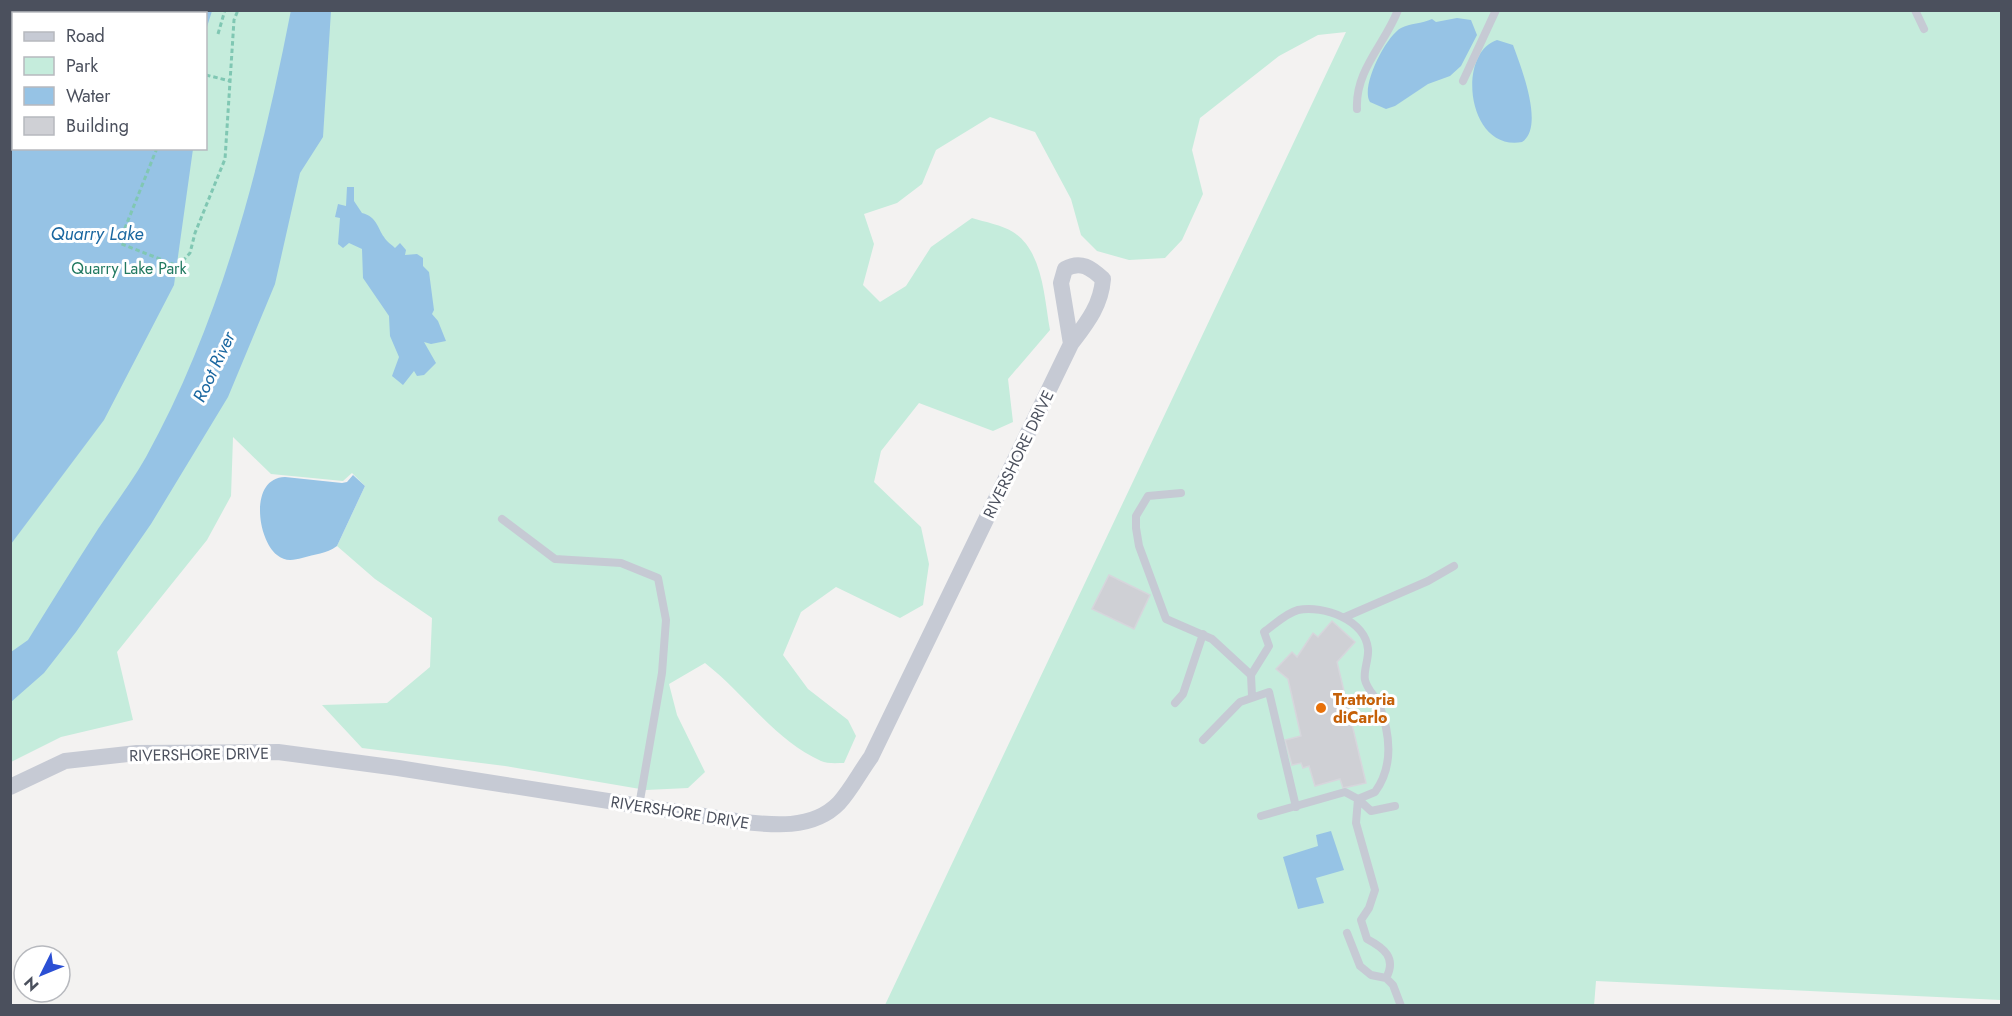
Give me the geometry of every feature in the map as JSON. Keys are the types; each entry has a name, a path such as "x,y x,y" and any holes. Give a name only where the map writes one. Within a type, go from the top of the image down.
{"street":[{"name":"RIVERSHORE DRIVE","path":"10,787 65,761 136,753 278,752 776,826 813,820 838,804 871,757 1071,344"}],"lane":[{"path":"1357,108 1356,94 1360,81 1398,10"},
{"path":"1463,81 1496,10"},
{"path":"1915,10 1924,29"},
{"path":"1181,493 1148,496 1136,516 1139,546 1166,619 1203,634 1222,646 1251,675"},
{"path":"502,519 555,559 621,562 658,578 666,620 664,652 639,806"},
{"path":"1345,617 1428,581 1454,566"},
{"path":"1252,696 1251,675 1269,646 1264,633 1288,615 1299,610 1322,611 1345,617 1361,632 1368,647 1364,679 1378,702 1388,738 1389,756 1382,782 1375,792 1358,799"},
{"path":"1175,703 1183,694 1203,634"},
{"path":"1203,740 1240,702 1269,692 1296,807"},
{"path":"1261,816 1345,792 1358,799 1371,811 1395,806"},
{"path":"1358,799 1356,823 1375,890 1369,908 1361,920 1367,939 1380,945 1390,958 1392,965 1386,978"},
{"path":"1347,933 1360,966 1371,975 1386,978 1393,985 1401,1005"}],"path":[{"path":"218,34 225,10"},
{"path":"156,150 119,243 178,266 190,254 195,233 225,159 234,20 238,10"},
{"path":"207,75 230,81"}],"green space":[{"name":"Quarry Lake Park","path":"11,11 2001,11 2001,1000 1596,981 1594,1006 885,1005 1346,32 1318,35 1279,56 1200,118 1192,150 1203,194 1182,240 1165,258 1129,260 1097,251 1081,235 1071,199 1035,132 990,117 936,150 922,184 897,203 864,214 874,244 863,285 880,302 906,286 931,247 972,218 1013,232 1031,251 1044,290 1050,330 1008,379 1013,422 993,431 919,403 881,451 874,482 921,527 929,564 923,605 900,618 836,587 801,612 783,655 808,689 848,720 856,736 844,763 821,761 804,752 774,729 705,663 669,684 677,715 705,772 688,788 646,790 505,766 362,748 322,705 387,703 430,667 432,618 375,579 337,546 365,486 352,473 343,481 271,474 233,437 231,496 207,540 117,652 133,720 61,737 11,762"}],"water":[{"name":"Quarry Lake","path":"11,10 212,11 207,27 207,12 12,12 12,150 193,150 174,285 104,420 11,544"},
{"name":"Root River","path":"291,10 331,11 323,137 300,173 275,284 228,397 151,524 76,632 44,673 11,702 11,652 28,640 141,466 173,404 196,351 236,240 252,183"},
{"path":"1457,18 1471,20 1477,35 1461,66 1450,76 1428,84 1395,106 1386,109 1370,102 1368,95 1371,74 1382,51 1395,33 1405,26 1432,19 1436,22"},
{"path":"1497,40 1513,45 1529,96 1531,124 1529,134 1522,142 1503,141 1489,132 1479,118 1474,100 1472,81 1476,63 1484,49"},
{"path":"347,187 354,187 354,201 362,213 374,220 386,240 395,248 400,243 406,250 405,255 417,254 423,258 423,266 429,272 434,310 432,314 438,321 446,341 431,344 424,342 436,363 424,375 417,376 414,371 403,385 392,376 399,357 390,336 389,316 363,278 362,249 349,243 343,248 338,244 340,218 335,217 338,204 346,206"},
{"path":"353,475 365,486 337,546 325,552 296,559 286,560 277,555 270,547 261,524 261,498 266,487 274,480 285,477 342,483 347,482"},
{"path":"1331,831 1344,870 1316,878 1324,903 1298,909 1283,857 1318,846 1316,835"}],"building":[{"path":"1109,575 1150,595 1134,629 1092,609"},
{"name":"Trattoria diCarlo","path":"1332,621 1355,642 1337,662 1366,783 1343,788 1340,779 1315,786 1309,766 1303,768 1301,763 1292,765 1285,740 1301,736 1288,679 1276,669 1292,652 1297,657 1313,633 1318,637"}],"place":[{"name":"Trattoria diCarlo","path":"1321,708"}]}
